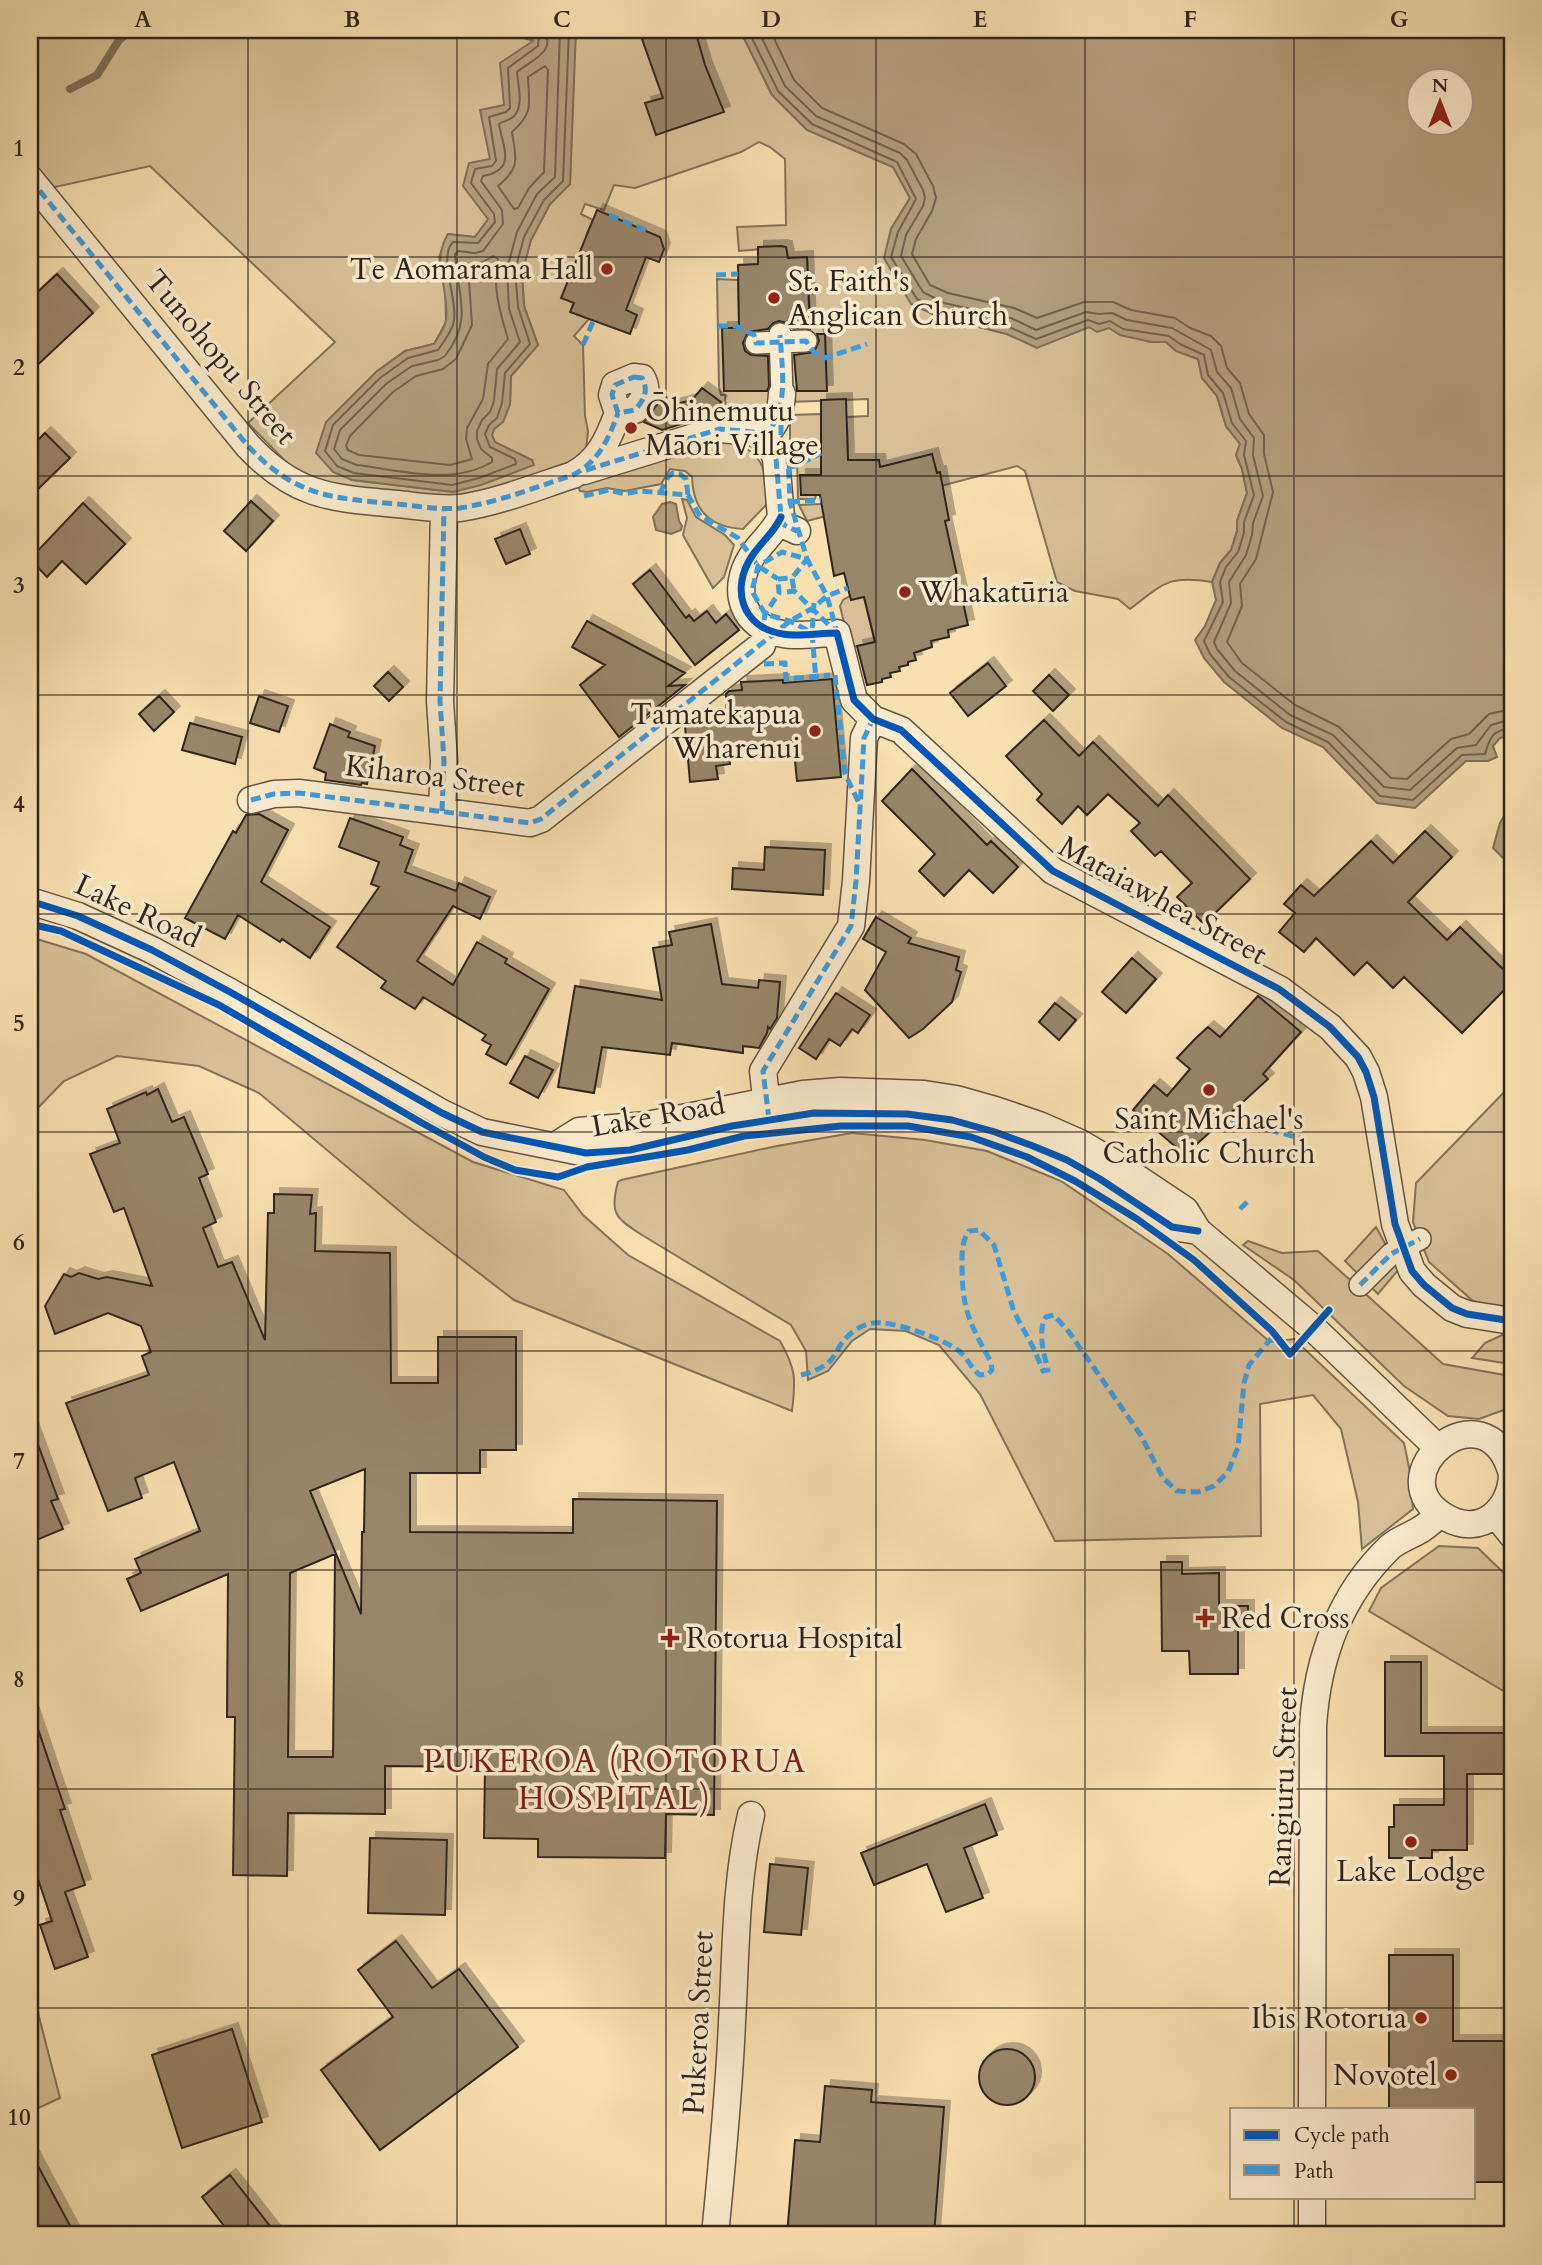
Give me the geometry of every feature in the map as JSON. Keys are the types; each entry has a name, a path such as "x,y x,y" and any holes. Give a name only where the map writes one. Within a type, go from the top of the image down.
{"street":[{"name":"Tunohopu Street","path":"30,178 265,464 299,487 318,494 357,500 444,509 487,502 573,475 584,469 600,454 618,413"},
{"path":"573,475 720,429 753,432 763,438 776,422 781,410 780,338"},
{"path":"756,343 780,338 806,341"},
{"name":"Mataiawhea Street","path":"763,438 776,459 784,525 797,531 782,534 759,548 744,573 742,601 755,623 782,634 837,633 854,701 873,719 901,730 1053,871 1243,969 1299,1003 1330,1027 1358,1057 1366,1072 1374,1097 1395,1224 1411,1243 1412,1271 1452,1308 1467,1314 1512,1321"},
{"path":"442,811 444,761 440,701 444,509"},
{"name":"Kiharoa Street","path":"251,800 274,794 299,793 530,823 541,819 762,645"},
{"path":"767,1110 763,1071 851,926 864,738 873,719"},
{"name":"Lake Road","path":"30,901 78,916 152,950 452,1118 482,1132 527,1142 555,1146 579,1131 767,1110 840,1091 898,1092 954,1110 1028,1121 1080,1143 1185,1210 1198,1231 1313,1328 1437,1447"},
{"path":"1360,1285 1391,1254 1411,1243"},
{"path":"1461,1436 1506,1442 1512,1489 1504,1525 1453,1522 1440,1514 1425,1494 1423,1482 1424,1469 1437,1447 1448,1439 1461,1436"},
{"name":"Rangiuru Street","path":"1312,2108 1313,1727 1314,1701 1321,1663 1340,1614 1357,1588 1392,1546 1424,1528 1440,1514"},
{"name":"Pukeroa Street","path":"715,2235 727,2119 736,1911 745,1839 751,1815"},
{"path":"1311,2235 1312,2198"}],"shaded area":[{"path":"30,30 493,30 534,41 504,105 490,159 489,219 475,237 448,234 439,257 445,286 446,322 434,344 405,351 376,372 352,480 453,492 504,475 532,460 494,442 492,435 494,429 503,422 510,404 511,376 538,345 524,306 522,273 531,240 550,204 570,184 575,30 740,30 772,95 807,130 893,167 910,198 891,229 939,317 1007,334 1037,347 1089,327 1109,328 1151,342 1166,342 1176,351 1198,359 1202,378 1217,396 1226,426 1240,444 1236,455 1247,493 1231,550 1220,563 1212,582 1185,580 1167,583 1130,609 1118,599 1075,591 1057,582 1025,471 1017,466 807,521 799,505 822,504 835,494 816,495 815,499 798,499 797,459 790,458 790,415 821,414 822,418 868,416 868,399 789,402 772,404 749,415 726,414 725,395 721,395 719,387 717,279 738,280 739,317 758,328 759,334 794,333 794,326 810,316 807,258 788,258 786,247 739,251 737,227 786,225 785,159 759,142 741,152 635,188 614,185 604,210 585,204 581,214 593,220 587,233 571,312 589,319 574,336 583,345 585,416 588,431 586,450 570,466 457,500 327,488 287,463 248,423 335,342 150,166 51,188 30,159","holes":["847,425 848,460 879,460 880,487 821,448"]},
{"path":"714,441 740,446 750,451 762,467 767,490 766,505 743,529 721,525 705,515 696,499 692,477 685,471 670,469 661,484 625,491 607,488 587,492 580,491 578,486"},
{"path":"682,499 687,500 696,517 725,535 734,545 724,577 713,588 683,535 687,518"},
{"path":"850,596 864,597 875,642 853,647 851,651 840,606 843,600"},
{"path":"30,937 86,954 473,1162 564,1190 583,1215 628,1255 780,1341 793,1374 792,1411 514,1300 414,1223 259,1093 199,1066 117,1056 64,1081 30,1116"},
{"path":"1512,1084 1512,1310 1473,1301 1429,1262 1413,1222 1416,1183"},
{"path":"852,1133 925,1140 987,1151 1061,1181 1168,1254 1270,1342 1294,1339 1404,1443 1411,1477 1413,1509 1362,1549 1358,1502 1341,1429 1313,1395 1260,1404 1261,1536 1055,1541 980,1394 939,1345 906,1331 870,1329 852,1341 828,1371 808,1380 806,1351 791,1325 633,1229 621,1219 615,1208 615,1193 621,1180 777,1146"},
{"path":"1376,1227 1399,1269 1378,1294 1345,1261"},
{"path":"1248,1241 1282,1253 1318,1251 1443,1364 1510,1376 1512,1407 1479,1419 1448,1416 1404,1386 1294,1280 1243,1245"},
{"path":"1502,1335 1512,1335 1511,1364 1472,1358 1485,1343"},
{"path":"1439,1546 1478,1548 1512,1581 1512,1696 1369,1611 1381,1588"},
{"path":"30,1982 60,2098 30,2112"}],"water":[{"path":"521,30 576,30 570,184 550,204 531,240 522,273 524,306 538,345 511,376 510,404 503,422 494,429 492,435 495,442 532,460 534,465 481,485 453,492 352,480 333,472 316,453 326,422 376,372 405,351 434,344 443,329 446,308 441,266 443,245 448,234 475,237 488,219 463,186 469,163 490,159 480,110 504,105 500,63 533,41"},
{"path":"740,30 1512,30 1512,734 1500,738 1493,746 1497,757 1488,761 1466,761 1415,808 1377,803 1323,747 1282,728 1224,682 1204,658 1195,640 1205,626 1216,600 1212,582 1220,563 1231,550 1247,493 1236,455 1240,444 1226,426 1217,396 1202,378 1198,359 1176,351 1166,342 1151,342 1120,335 1109,328 1097,332 1089,327 1037,348 1007,334 939,317 911,304 884,258 891,229 910,198 893,167 807,130 772,95"},
{"path":"662,504 676,504 682,526 681,530 671,534 656,530 653,517"},
{"path":"1512,802 1512,867 1493,848 1500,823"}],"building":[{"path":"668,30 695,30 705,65 724,112 656,135 645,103 663,98 642,39"},
{"name":"Te Aomarama Hall","path":"597,210 660,237 664,249 659,262 646,257 626,310 637,315 630,334 570,312 574,303 561,298"},
{"name":"St. Faith's Anglican Church","path":"758,247 786,247 788,258 807,257 810,329 792,328 779,321 768,329 748,332 743,343 745,351 751,355 768,356 767,391 724,391 722,328 739,328 738,265 758,264"},
{"path":"57,274 93,313 30,372 30,299"},
{"path":"817,334 825,334 827,391 797,391 794,355 814,352 819,341"},
{"path":"702,388 721,402 711,415 662,430 644,422 659,402 668,406 692,400"},
{"name":"Whakatūria","path":"846,399 848,460 879,460 880,467 932,454 937,473 940,472 949,520 945,521 968,625 948,630 949,637 931,641 932,647 914,653 916,660 899,667 900,671 890,673 891,677 882,679 882,682 867,685 857,646 875,642 864,597 851,600 844,573 834,576 820,495 801,495 800,475 821,475 821,400"},
{"path":"45,433 70,458 30,497 30,448"},
{"path":"251,501 273,521 246,551 224,531"},
{"path":"83,503 125,544 86,584 62,561 47,577 30,559"},
{"path":"520,529 530,554 506,564 495,539"},
{"path":"650,570 686,618 689,615 694,621 707,611 716,623 726,614 739,630 695,665 633,584"},
{"path":"587,621 685,673 668,686 685,685 619,737 580,685 605,665 572,647"},
{"path":"988,663 1006,686 968,716 950,693"},
{"path":"388,672 403,687 389,701 374,686"},
{"path":"1049,675 1069,695 1053,711 1033,691"},
{"path":"832,679 841,777 797,781 793,741 728,746 730,764 716,766 718,779 690,782 685,726 727,722 726,694 729,691 742,690 741,682 783,680 783,683"},
{"path":"159,696 174,712 154,731 139,714"},
{"path":"259,696 288,706 279,732 250,723"},
{"path":"1044,720 1079,756 1093,742 1158,806 1168,795 1250,879 1204,924 1177,897 1192,883 1161,851 1155,856 1131,831 1140,823 1108,794 1087,815 1078,806 1062,824 1037,800 1042,794 1006,756"},
{"path":"190,723 242,737 235,764 182,750"},
{"path":"330,724 350,732 348,737 375,746 367,784 325,780 326,773 314,768"},
{"path":"912,769 987,845 991,841 1018,867 993,893 969,870 944,896 919,871 935,854 882,801"},
{"path":"259,814 288,830 261,882 330,927 310,958 238,915 225,939 185,918 233,831 236,833 246,815"},
{"path":"350,818 403,837 400,845 413,850 405,872 456,891 459,883 490,897 480,919 453,906 417,961 453,985 477,942 507,959 505,963 549,989 506,1065 486,1054 491,1045 482,1040 486,1035 423,997 415,1009 381,988 386,981 337,947 379,887 371,884 379,862 339,847"},
{"path":"1425,831 1452,857 1408,902 1447,940 1460,927 1512,978 1512,982 1462,1033 1404,977 1393,988 1367,962 1354,975 1316,938 1304,952 1279,932 1295,913 1284,904 1301,885 1314,896 1371,841 1393,863"},
{"path":"765,847 825,850 823,895 732,889 733,868 764,870"},
{"path":"876,917 911,938 908,943 959,957 956,970 961,972 952,1002 909,1038 865,990 886,952 863,939"},
{"path":"711,924 722,984 758,988 759,980 780,982 777,1018 770,1029 768,1027 759,1048 743,1046 743,1053 672,1043 670,1055 602,1047 594,1093 558,1087 575,986 662,1000 653,948 672,945 669,932"},
{"path":"1132,958 1156,979 1126,1013 1102,992"},
{"path":"836,993 870,1015 858,1033 852,1029 840,1046 829,1039 816,1059 799,1048"},
{"path":"1258,996 1301,1032 1263,1074 1268,1079 1185,1155 1133,1110 1154,1085 1167,1096 1190,1069 1177,1058 1208,1027 1220,1037"},
{"path":"1055,1003 1076,1020 1059,1040 1039,1022"},
{"path":"525,1056 553,1070 538,1098 510,1083"},
{"path":"158,1089 172,1122 184,1117 208,1174 199,1178 216,1222 203,1228 218,1267 232,1262 265,1340 268,1213 274,1213 274,1194 312,1195 310,1214 316,1213 315,1251 390,1253 391,1383 438,1383 438,1337 516,1337 516,1450 480,1450 480,1473 410,1473 410,1532 573,1533 573,1499 717,1501 714,1815 666,1814 665,1858 538,1857 538,1839 484,1838 485,1767 385,1766 385,1814 288,1813 287,1876 233,1875 235,1717 227,1717 228,1574 141,1611 127,1579 141,1573 135,1559 200,1531 174,1462 135,1478 142,1498 108,1511 66,1403 149,1375 142,1356 151,1352 141,1326 108,1313 55,1334 45,1306 64,1274 71,1277 79,1273 98,1279 107,1277 152,1286 124,1208 114,1212 90,1154 120,1143 107,1109 146,1092 147,1095","holes":["365,1469 362,1532 361,1614 310,1491","335,1554 333,1757 288,1757 290,1573"]},
{"path":"32,1428 58,1499 51,1501 63,1529 34,1541 30,1530"},
{"name":"Red Cross","path":"1161,1562 1182,1562 1182,1574 1219,1573 1219,1606 1248,1606 1248,1629 1238,1629 1238,1674 1190,1674 1189,1651 1162,1651"},
{"path":"1385,1662 1421,1662 1421,1733 1512,1733 1512,1774 1467,1774 1467,1850 1432,1850 1432,1858 1389,1858 1389,1827 1394,1827 1394,1805 1444,1805 1444,1756 1385,1756"},
{"path":"33,1714 65,1809 60,1810 85,1885 65,1892 88,1957 55,1969 40,1925 52,1921 30,1855 30,1715"},
{"path":"985,1804 997,1835 964,1848 983,1898 946,1912 927,1864 874,1885 861,1853"},
{"path":"370,1838 447,1840 445,1915 368,1913"},
{"path":"770,1864 808,1868 801,1935 764,1932"},
{"path":"396,1941 432,1988 459,1969 518,2047 380,2150 321,2070 393,2017 358,1970"},
{"name":"Novotel","path":"1389,1955 1453,1955 1453,2041 1512,2041 1512,2182 1476,2182 1476,2108 1389,2108"},
{"path":"232,2029 262,2122 182,2148 152,2055"},
{"path":"1007,2049 1022,2054 1030,2062 1035,2077 1030,2092 1022,2100 1007,2105 992,2100 984,2092 979,2077 984,2062 992,2054"},
{"path":"825,2086 872,2090 871,2102 944,2107 934,2235 787,2235 795,2140 820,2142"},
{"path":"30,2151 75,2235 30,2235"},
{"path":"230,2175 277,2235 231,2235 202,2197"}],"waterway":[{"path":"70,89 97,75 119,40 132,30"}],"marked path":[{"path":"30,179 248,446 282,476 316,492 353,500 436,508 460,508 503,498 573,475 582,469 602,449 618,413"},
{"path":"609,215 650,232"},
{"path":"716,275 738,274"},
{"path":"583,345 594,319"},
{"path":"718,326 736,326 754,335 756,343 806,341 814,352 825,358 867,344"},
{"path":"763,438 772,427 781,403 783,376 780,335"},
{"path":"634,377 642,378 645,391 643,399 635,410 618,413 612,395 615,385 634,377"},
{"path":"781,410 781,442 788,458 790,502 807,559 792,578"},
{"path":"586,470 720,429 753,432 772,448 776,459 781,517 784,525 797,531"},
{"path":"787,467 797,466 821,453"},
{"path":"660,493 673,473 686,479 688,495"},
{"path":"584,496 609,490 624,494 639,491 688,495 700,516 738,538 758,566 778,579"},
{"path":"790,502 821,500"},
{"path":"442,811 444,761 440,701 444,509"},
{"path":"251,800 274,794 299,793 530,823 541,819 790,621 813,608 827,596 807,559 782,552 758,566 752,591 765,614 790,621 811,632"},
{"path":"764,620 779,593 778,579 792,578 794,591"},
{"path":"838,636 827,596 848,588"},
{"path":"787,592 794,591 834,630"},
{"path":"814,603 812,633 816,680"},
{"path":"764,664 785,663 786,679 830,675"},
{"path":"835,675 845,774 859,803"},
{"path":"769,1119 763,1071 851,926 864,738 873,719"},
{"path":"1227,1116 1232,1120 1303,1139"},
{"path":"1240,1209 1249,1200"},
{"path":"801,1375 827,1364 843,1341 854,1331 862,1326 882,1323 905,1327 942,1341 959,1351 980,1375 988,1374 992,1370 991,1362 968,1315 962,1279 962,1250 965,1239 969,1231 979,1230 994,1245 1014,1312 1043,1371 1048,1370 1042,1343 1043,1322 1046,1317 1054,1315 1069,1332 1140,1434 1163,1478 1177,1491 1198,1492 1214,1486 1228,1472 1238,1447 1244,1383 1249,1365 1274,1335"},
{"path":"1360,1285 1391,1254 1420,1239"}],"cycle path":[{"path":"781,517 745,569 741,594 749,615 758,624 783,634 837,633 854,700 873,719 901,730 1053,871 1279,989 1330,1027 1358,1057 1366,1072 1374,1097 1395,1224 1412,1271 1424,1285 1452,1308 1467,1314 1512,1321"},
{"path":"30,901 78,916 152,950 442,1113 482,1132 586,1153 630,1150 732,1126 814,1113 907,1114 952,1120 995,1132 1067,1160 1172,1227 1198,1231"},
{"path":"30,924 61,931 219,1005 422,1123 484,1157 515,1170 558,1177 587,1167 688,1150 744,1136 841,1126 908,1126 971,1137 1027,1157 1075,1181 1137,1219 1194,1260 1272,1331 1290,1354 1329,1310"}],"place":[{"name":"Te Aomarama Hall","path":"607,269"},
{"name":"St. Faith's Anglican Church","path":"774,298"},
{"name":"Ōhinemutu Māori Village","path":"631,428"},
{"name":"Whakatūria","path":"905,592"},
{"name":"Tamatekapua Wharenui","path":"815,731"},
{"name":"Saint Michael's Catholic Church","path":"1209,1090"},
{"name":"Red Cross","path":"1205,1618"},
{"name":"Rotorua Hospital","path":"670,1638"},
{"name":"Lake Lodge","path":"1411,1842"},
{"name":"Ibis Rotorua","path":"1421,2018"},
{"name":"Novotel","path":"1451,2075"}],"district":[{"name":"PUKEROA (ROTORUA HOSPITAL)","path":"615,1780"}]}
